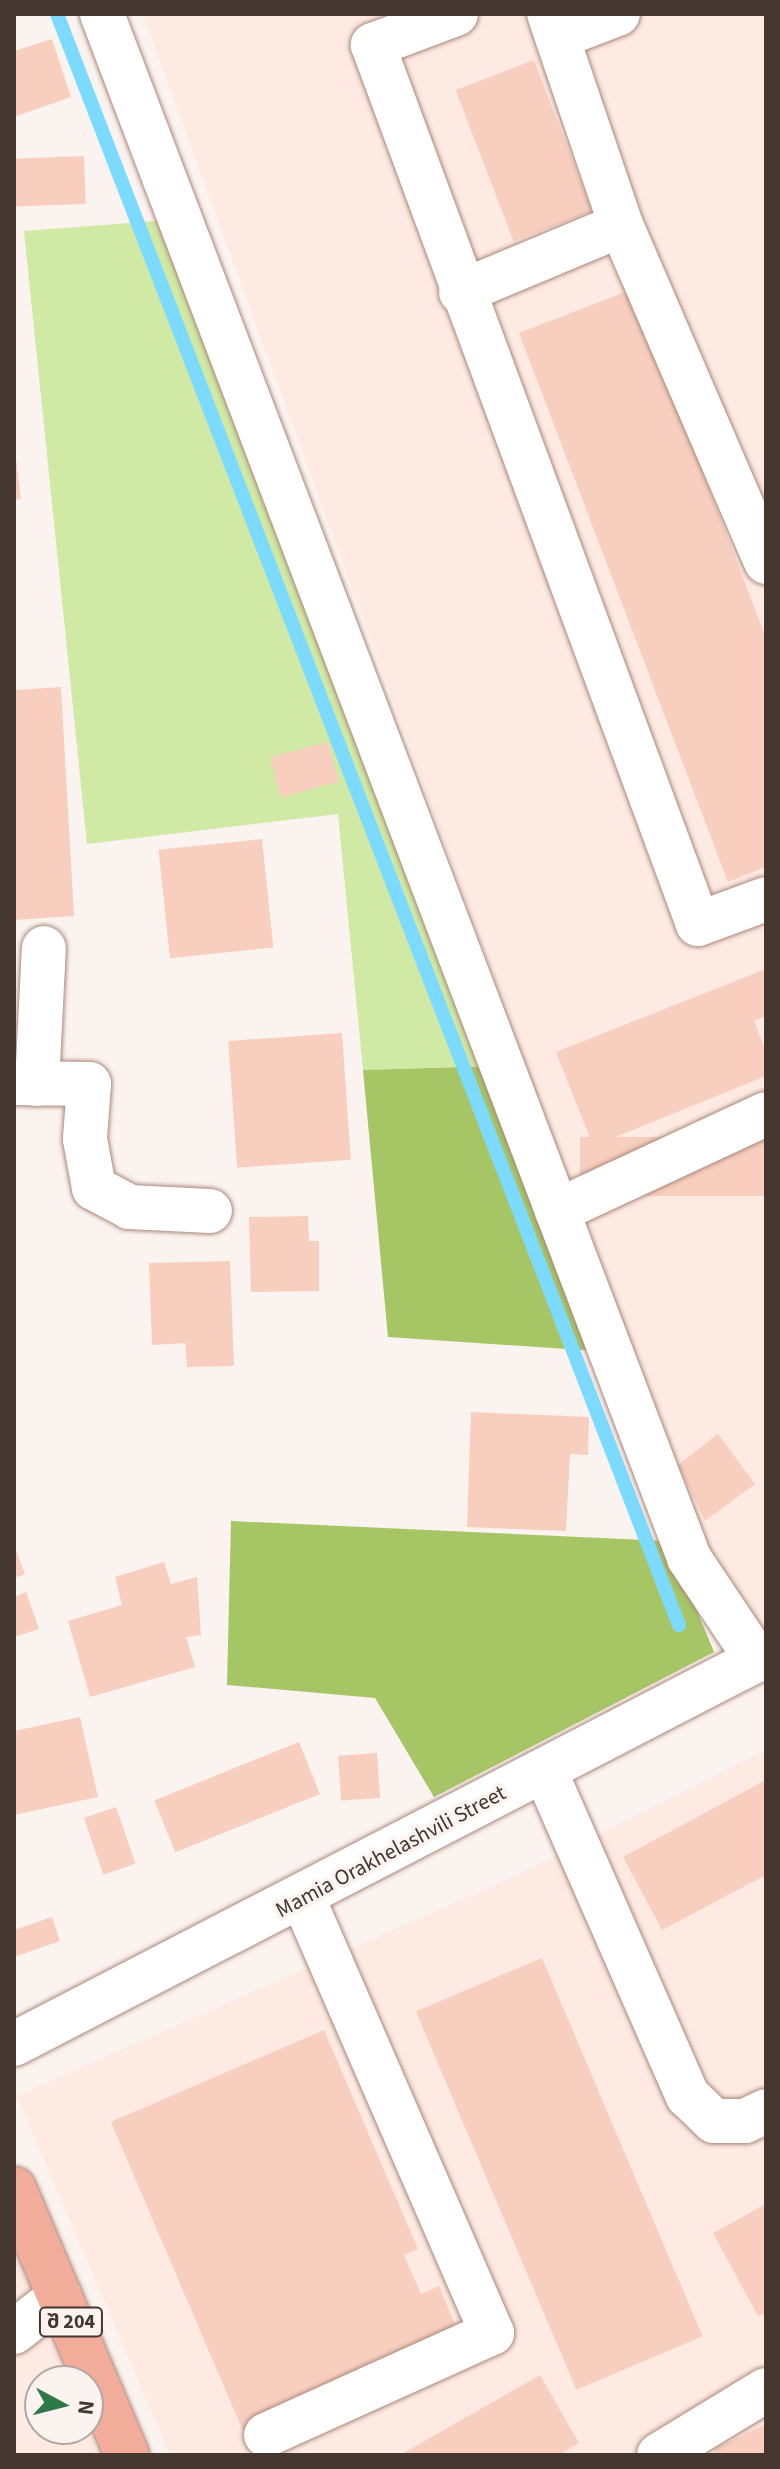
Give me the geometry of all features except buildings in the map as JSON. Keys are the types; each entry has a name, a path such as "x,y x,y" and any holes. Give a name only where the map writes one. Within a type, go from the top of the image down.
{"main road":[{"name":"შ 204","path":"14,2189 127,2455"}],"street":[{"path":"102,14 689,1558 762,1658"},
{"path":"456,14 373,45 461,292 698,924 766,899"},
{"path":"618,14 553,25 621,225 766,562"},
{"path":"461,292 621,225"},
{"path":"44,948 26,1083 89,1084 85,1139 94,1188 129,1207 210,1211"},
{"path":"557,1211 766,1114"},
{"name":"Mamia Orakhelashvili Street","path":"14,2044 303,1898 762,1658"},
{"path":"545,1771 688,2096 714,2121 745,2121 766,2111"},
{"path":"266,2435 492,2333 303,1898"},
{"path":"14,2332 60,2296"},
{"path":"659,2455 766,2390"}],"shaded area":[{"path":"143,14 766,14 766,1631 760,1634 702,1537 593,1251"},
{"path":"766,1750 766,2455 170,2455 17,2096 518,1875"},
{"path":"14,2252 61,2365 24,2365 24,2445 95,2445 99,2455 14,2455"}],"green space":[{"path":"169,220 498,1066 363,1070 338,814 87,844 24,231"},
{"path":"498,1066 597,1351 388,1337 363,1070"},
{"path":"231,1521 668,1541 714,1652 434,1797 375,1698 227,1685"}],"waterway":[{"path":"57,14 679,1625"}]}
